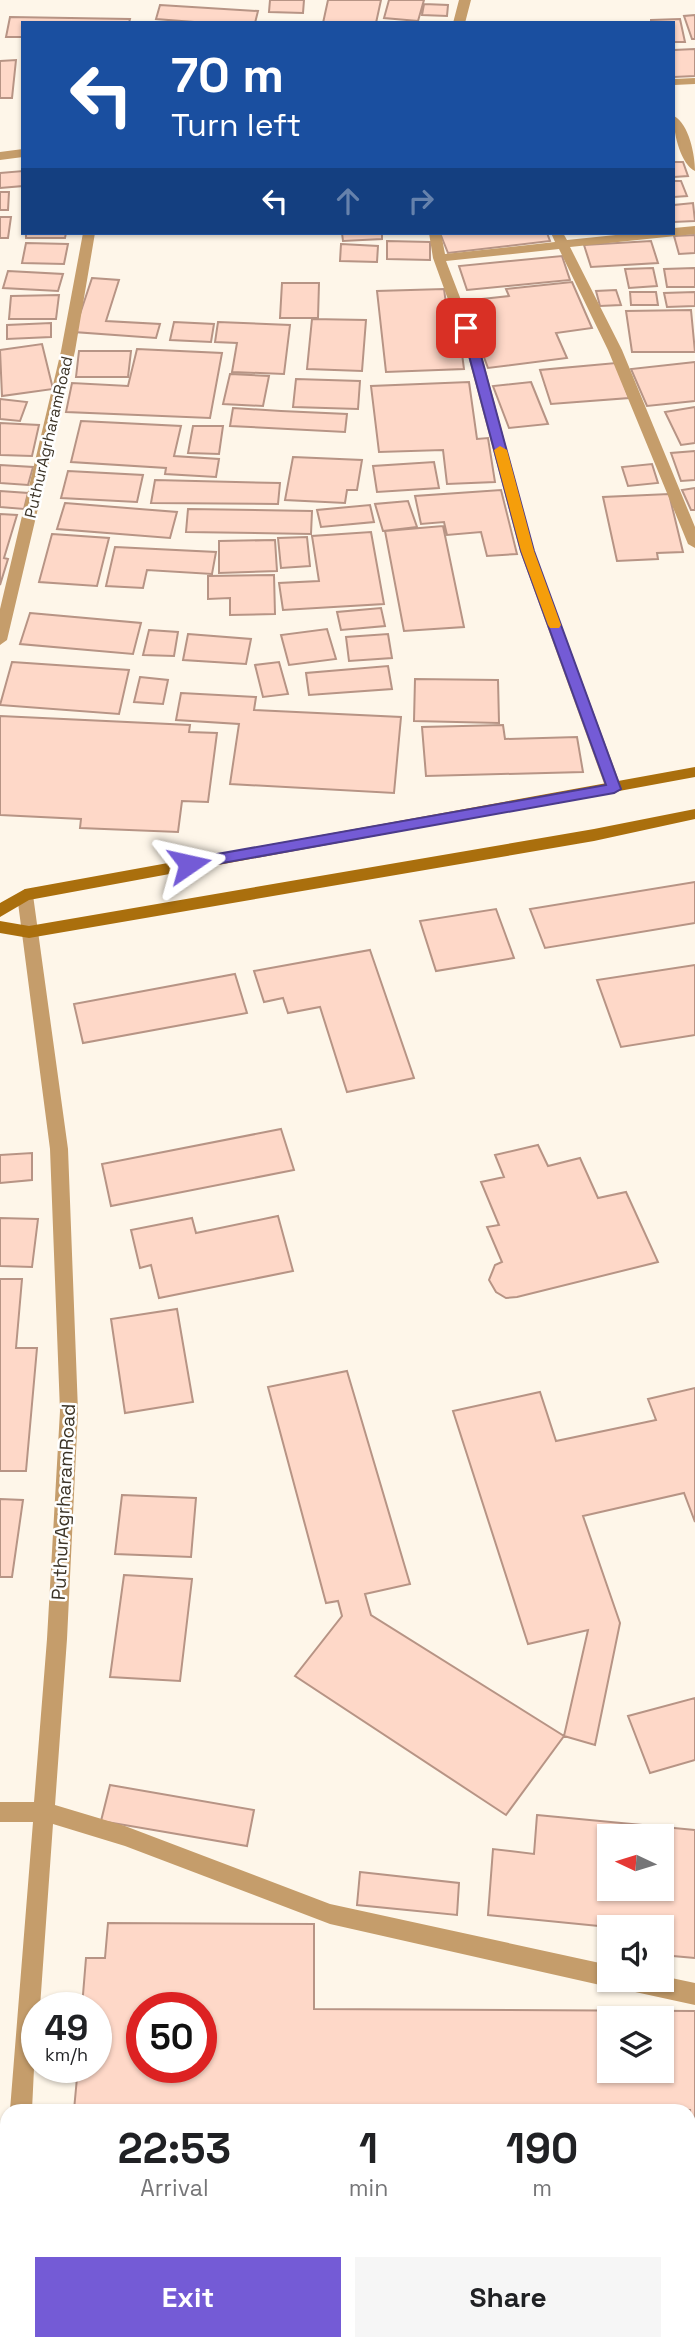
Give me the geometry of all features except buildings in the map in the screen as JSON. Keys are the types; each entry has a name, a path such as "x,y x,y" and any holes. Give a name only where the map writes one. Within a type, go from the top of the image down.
{"main road":[{"path":"0,911 25,895 695,772"},
{"path":"0,927 29,932 580,837 695,814"}],"street":[{"path":"460,21 465,0"},
{"path":"675,82 695,81"},
{"path":"675,122 695,167"},
{"path":"0,156 21,153"},
{"path":"675,232 695,230"},
{"name":"PuthurAgrharamRoad","path":"0,640 68,351 89,235"},
{"path":"435,235 439,258 474,352 527,551 614,789"},
{"path":"439,258 560,238 624,235"},
{"path":"560,238 615,350 695,544"},
{"name":"PuthurAgrharamRoad","path":"21,2104 45,1812 69,1411 59,1149 25,895"},
{"path":"0,1812 45,1812 125,1836 330,1914 597,1973"},
{"path":"674,1989 695,1994"}],"slow traffic":[{"path":"500,450 527,551 554,625"}],"route":[{"path":"189,864 614,789 527,551 466,328"}]}
